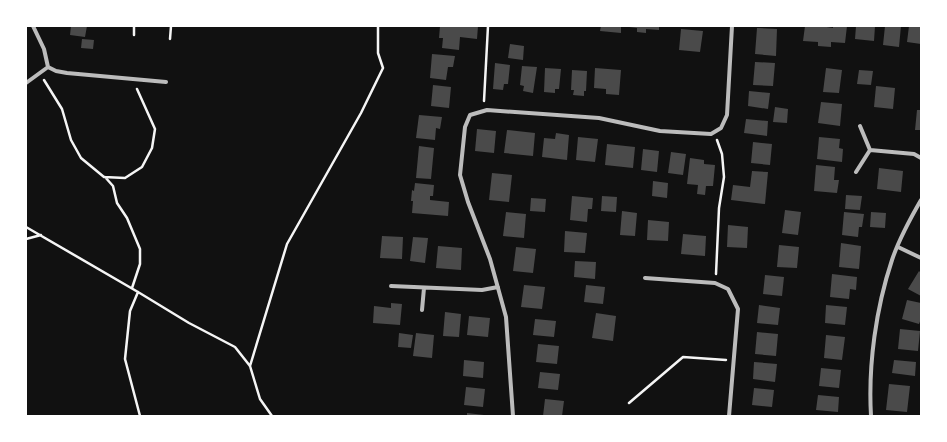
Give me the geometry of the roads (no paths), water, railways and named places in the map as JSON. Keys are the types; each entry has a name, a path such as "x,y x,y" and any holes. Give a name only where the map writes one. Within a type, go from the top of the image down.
{"street":[{"path":"33,26 44,49 48,67"},
{"path":"513,416 506,317 498,287 460,176 464,127 470,115 487,110 599,118 660,131 711,134 721,128 726,115 732,26"},
{"path":"26,83 48,67"},
{"path":"48,67 56,71 133,80 166,82"},
{"path":"860,126 870,150"},
{"path":"870,150 914,154 921,158"},
{"path":"856,172 870,150"},
{"path":"871,416 870,403 872,353 882,298 892,259 908,222 921,200"},
{"path":"898,247 921,258"},
{"path":"645,278 715,283 728,288 738,309 729,416"},
{"path":"391,286 482,290 498,287"},
{"path":"422,310 424,288"}]}
